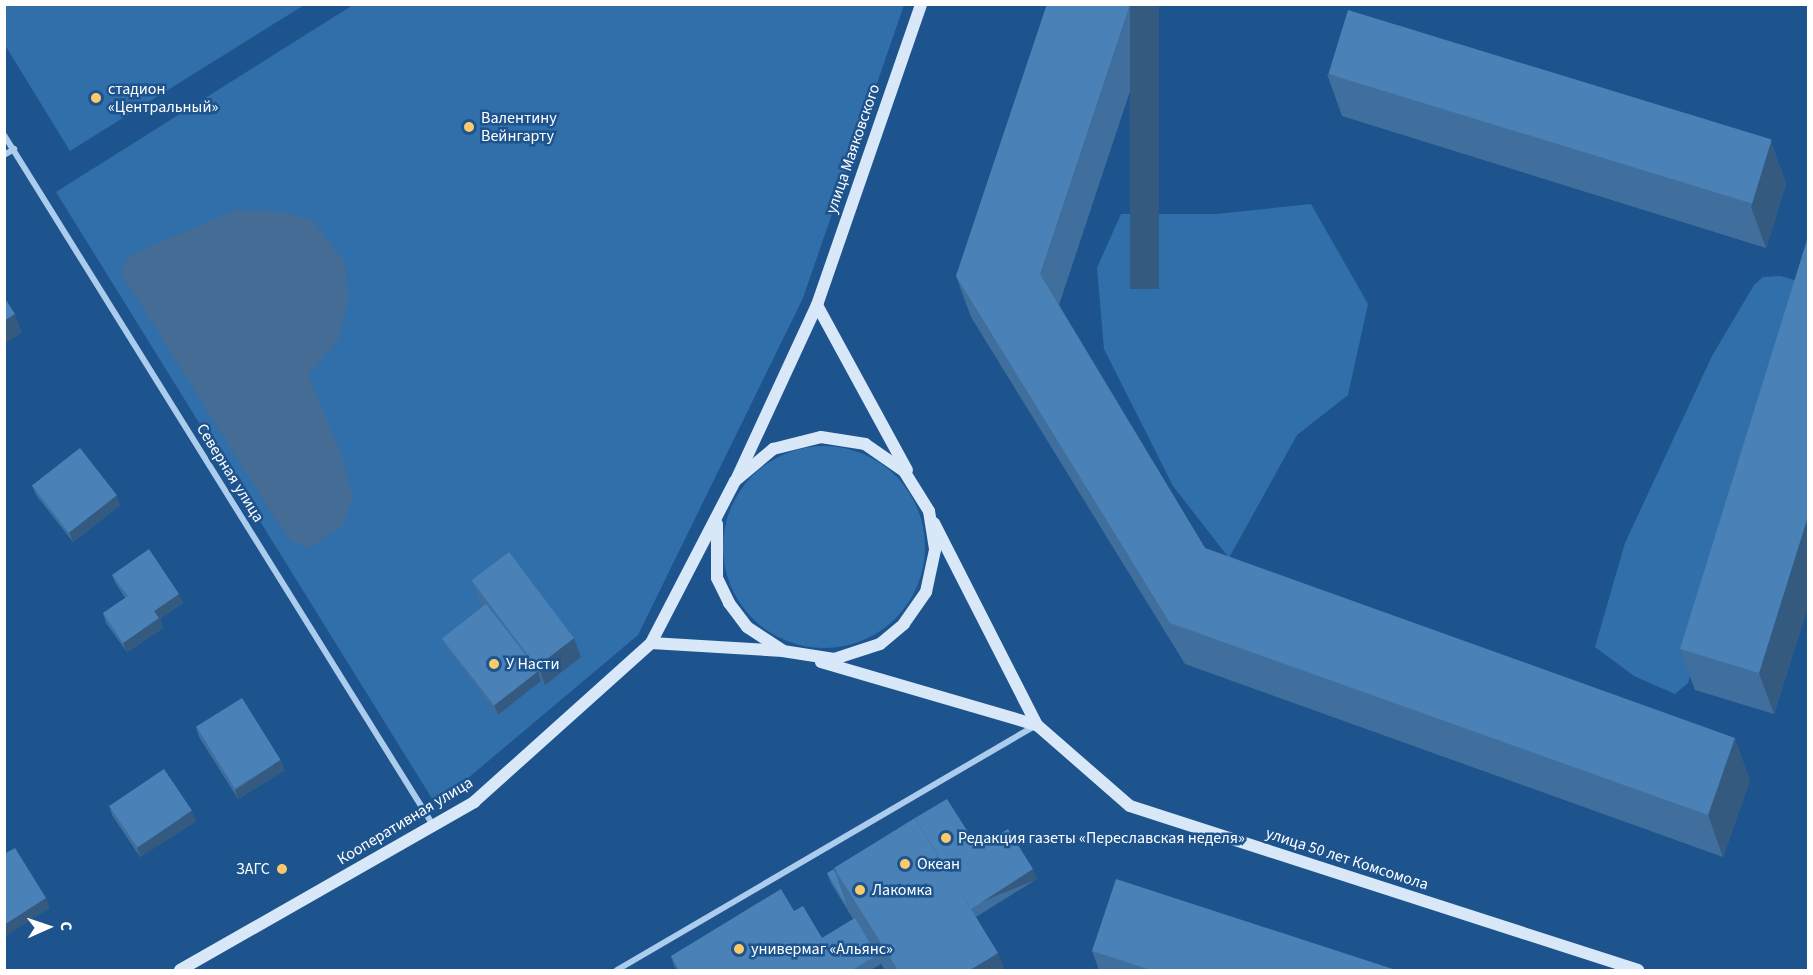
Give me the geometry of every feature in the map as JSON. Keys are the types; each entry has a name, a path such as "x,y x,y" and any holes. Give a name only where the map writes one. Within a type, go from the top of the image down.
{"main road":[{"name":"улица Маяковского","path":"735,481 818,305 921,4"},
{"path":"818,305 929,511 1037,724"},
{"path":"821,437 865,444 904,471 929,511 935,550 926,592 904,624 880,644 834,658 783,651 651,643 735,481 773,449 821,437"},
{"path":"735,481 714,531 717,578 747,627 783,651 1037,724"},
{"name":"Кооперативная улица","path":"180,970 474,802 651,643"},
{"name":"улица 50 лет Комсомола","path":"1037,724 1130,806 1638,970"}],"street":[{"name":"Северная улица","path":"4,135 433,825"},
{"path":"4,155 14,149"},
{"path":"617,970 1037,724"}],"shaded area":[{"name":"стадион «Центральный»","path":"5,4 304,5 70,151 5,45"},
{"path":"353,5 904,5 803,298 638,635 436,805 56,192"},
{"path":"1311,204 1368,304 1348,395 1297,435 1229,558 1173,486 1104,349 1097,268 1121,214 1217,214"},
{"path":"234,210 278,211 312,219 344,261 349,295 339,339 308,375 342,455 353,498 343,525 309,548 291,540 273,515 120,271 130,256"},
{"path":"1781,276 1797,281 1807,293 1688,683 1675,694 1634,676 1595,647 1625,543 1712,356 1754,285 1763,277"},
{"path":"834,446 863,453 896,475 918,508 924,527 924,567 918,586 896,619 863,641 844,647 814,648 785,641 752,619 730,586 724,567 723,537 730,508 752,475 785,453 804,447"}],"building":[{"path":"1047,4 1130,4 1040,274 1205,548 1735,738 1708,815 1170,623 956,276"},
{"path":"1348,10 1772,140 1752,204 1328,74"},
{"path":"1808,237 1809,513 1759,673 1680,649"},
{"path":"4,297 15,314 4,321"},
{"path":"80,448 117,495 69,533 32,486"},
{"path":"149,549 179,594 154,611 159,618 123,643 103,613 128,596 112,575"},
{"path":"509,552 574,638 536,667 471,580"},
{"name":"У Насти","path":"486,604 538,671 494,705 442,638"},
{"path":"242,698 281,760 235,789 196,727"},
{"path":"164,769 192,810 137,847 109,806"},
{"path":"947,799 978,848 1008,829 1033,869 971,909 915,818"},
{"path":"915,818 998,953 970,970 898,970 834,868"},
{"path":"15,848 46,898 4,925 4,854"},
{"path":"834,869 847,906 827,873"},
{"path":"1116,879 1396,970 1151,970 1092,951"},
{"path":"781,889 794,911 803,906 822,938 855,918 877,955 852,970 679,970 671,956"}],"place":[{"name":"стадион «Центральный»","path":"96,98"},
{"name":"Валентину Вейнгарту","path":"469,127"},
{"name":"У Насти","path":"494,664"},
{"name":"Редакция газеты «Переславская неделя»","path":"946,838"},
{"name":"Океан","path":"905,864"},
{"name":"ЗАГС","path":"282,869"},
{"name":"Лакомка","path":"860,890"},
{"name":"универмаг «Альянс»","path":"739,949"}]}
